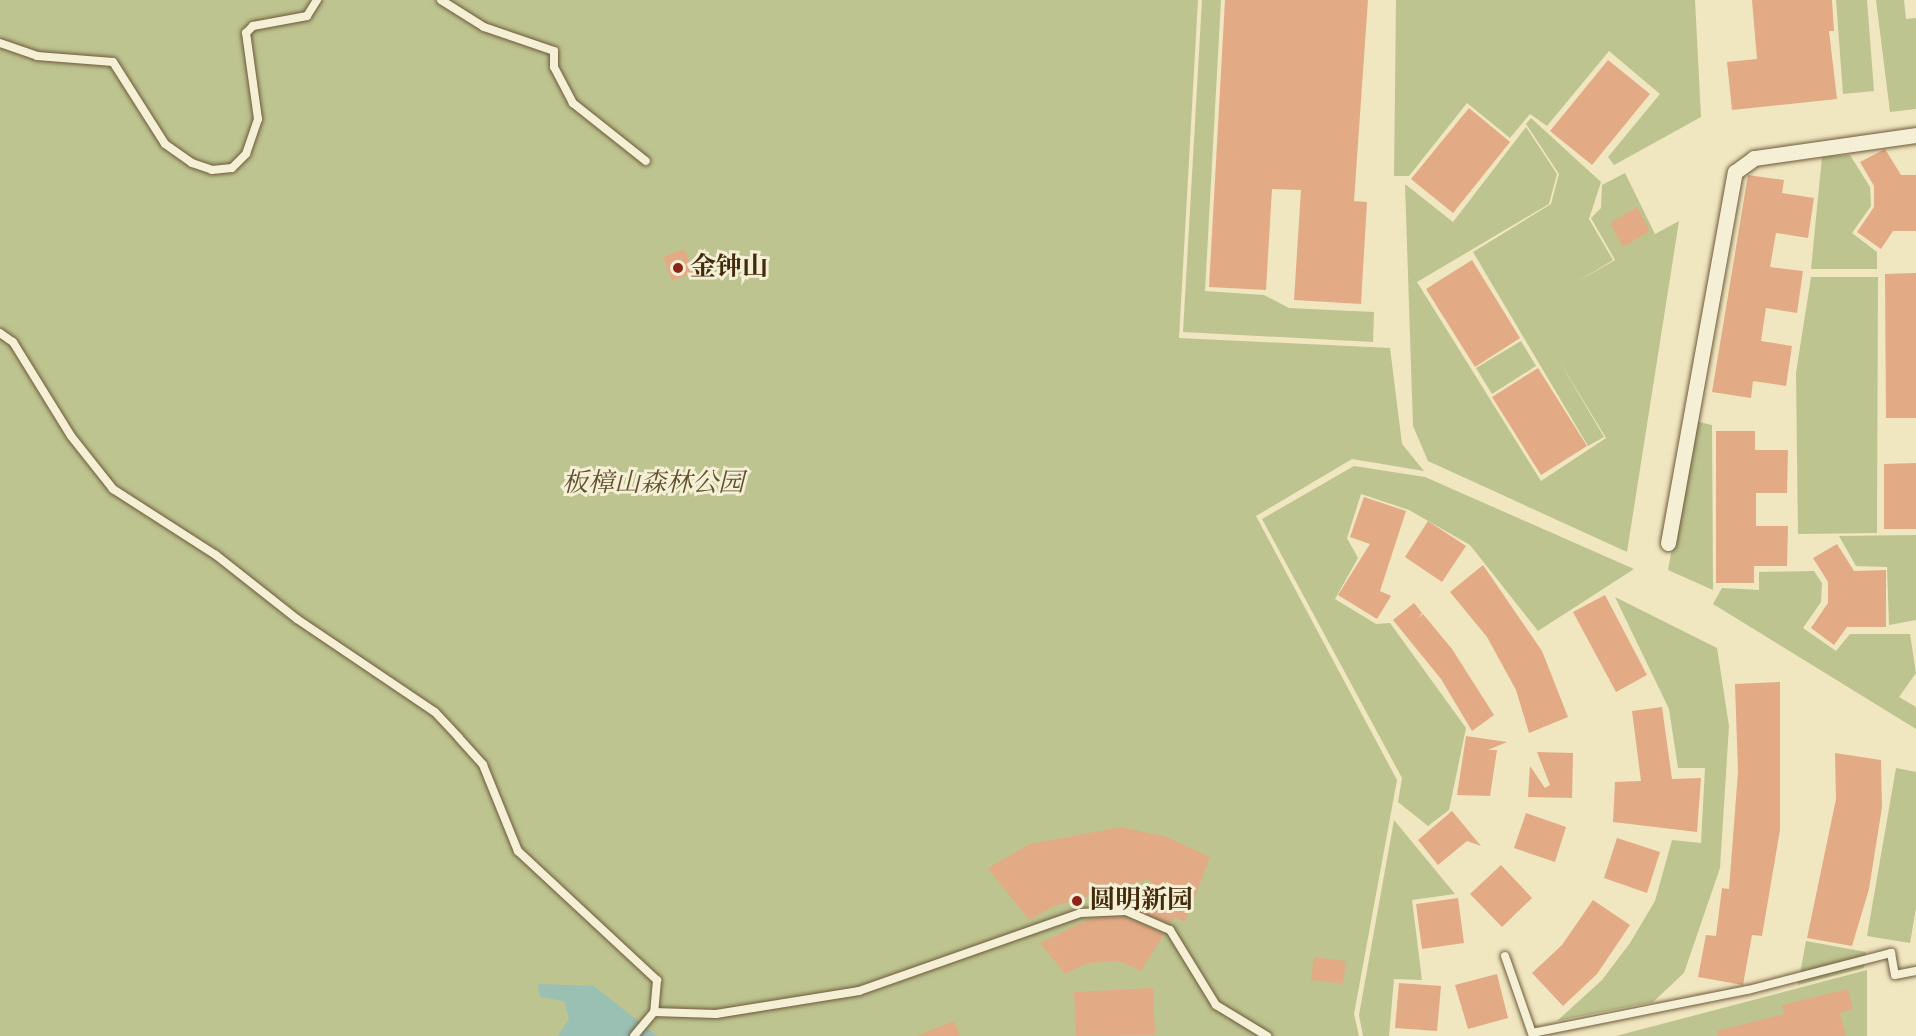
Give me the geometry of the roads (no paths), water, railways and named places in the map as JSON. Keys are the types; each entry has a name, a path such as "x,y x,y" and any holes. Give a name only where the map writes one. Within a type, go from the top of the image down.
{"street":[{"path":"1668,543 1735,172 1754,158 1916,135"}],"lane":[{"path":"0,43 37,56 113,62 165,144 192,163 212,170 232,168 246,154 258,119 246,33 253,26 307,16 317,0"},
{"path":"441,0 484,27 554,51 557,73 573,103 646,161"},
{"path":"0,333 13,342 71,436 112,489 216,555 297,619 435,712 483,765 518,851 657,980 654,1012 634,1036"},
{"path":"654,1012 716,1014 859,991 1080,912 1126,911 1170,930 1216,1005 1267,1036"},
{"path":"1505,956 1532,1033 1748,990 1891,953 1895,975 1916,971"}],"water":[{"path":"538,984 594,986 657,1036 558,1036 569,1019 564,1001 540,997"}],"place":[{"name":"金钟山","path":"678,268"},
{"name":"圆明新园","path":"1077,901"}],"park label":[{"name":"板樟山森林公园","path":"653,484"}]}
